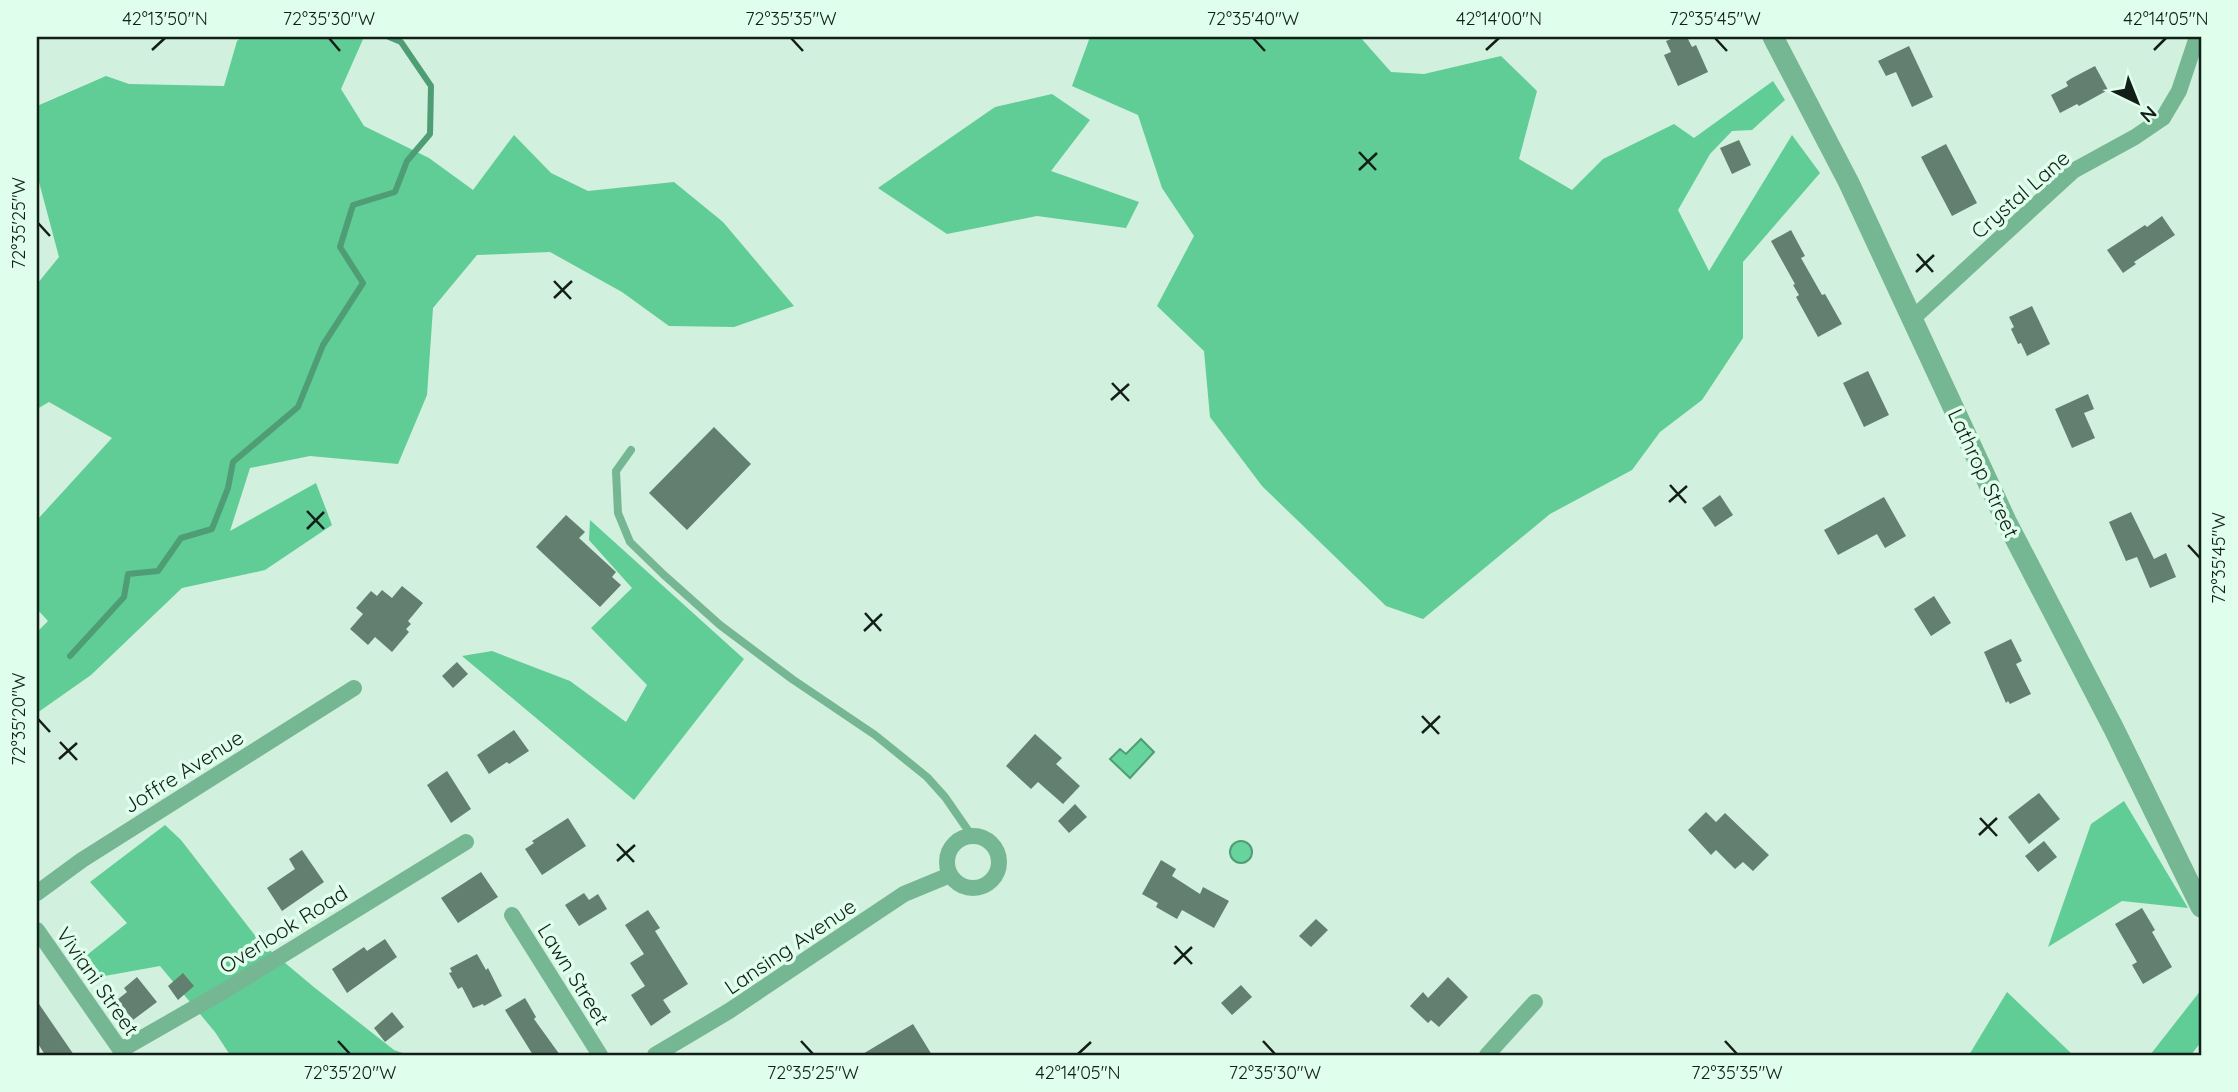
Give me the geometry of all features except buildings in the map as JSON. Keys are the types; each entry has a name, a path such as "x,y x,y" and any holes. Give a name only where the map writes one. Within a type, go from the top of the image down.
{"street":[{"name":"Lathrop Street","path":"1773,37 1849,183 2006,521 2107,716 2201,907"},
{"name":"Crystal Lane","path":"1912,319 2073,171 2135,137 2163,118 2179,91 2197,37"},
{"name":"Joffre Avenue","path":"37,892 354,688"},
{"path":"972,836 989,841 995,847 1000,865 992,881 977,889 961,886 950,875 947,857 956,842 972,836"},
{"name":"Overlook Road","path":"123,1053 466,842"},
{"name":"Lansing Avenue","path":"655,1055 729,1012 904,894 950,875"},
{"name":"Lawn Street","path":"512,915 600,1055"},
{"name":"Viviani Street","path":"37,930 123,1053"},
{"path":"1487,1055 1535,1002"}],"lane":[{"path":"631,450 616,471 618,513 630,542 720,625 792,679 875,735 927,776 972,836"}],"shaded area":[{"path":"242,37 364,37 341,89 364,126 429,158 473,190 514,135 551,173 588,191 674,182 723,222 794,306 734,327 669,326 622,292 550,252 477,255 433,308 427,395 398,464 310,456 250,468 230,531 316,483 332,525 265,570 182,588 91,675 37,713 37,632 48,621 37,609 37,520 112,438 49,402 37,409 37,284 59,257 37,181 37,106 106,76 129,84 224,86 237,41"},
{"path":"1090,37 1360,37 1391,72 1424,74 1501,56 1537,91 1519,159 1572,190 1603,159 1674,124 1694,138 1773,81 1785,100 1752,130 1732,131 1710,154 1678,210 1709,271 1792,135 1820,173 1743,262 1743,338 1702,400 1660,432 1632,470 1550,514 1423,619 1386,606 1262,486 1210,417 1204,351 1157,306 1194,236 1162,188 1138,115 1072,86"},
{"path":"1052,94 1090,120 1051,171 1139,202 1126,228 1037,216 947,234 878,188 995,107"},
{"path":"590,520 744,659 634,800 462,656 492,651 570,681 626,722 647,685 591,628 632,588 589,540"},
{"path":"1141,739 1154,752 1130,778 1110,759 1120,749 1126,754"},
{"path":"2124,801 2188,908 2122,901 2048,947 2091,824"},
{"path":"165,825 181,840 260,942 394,1050 408,1055 230,1055 215,1032 160,966 99,977 87,955 127,923 90,882"},
{"path":"1241,841 1249,844 1252,852 1249,860 1241,863 1233,860 1230,852 1233,844"},
{"path":"2201,990 2201,1042 2191,1055 2150,1055"},
{"path":"2007,992 2073,1055 1969,1055"}],"waterway":[{"path":"70,656 124,597 128,574 158,571 181,538 212,529 228,488 233,462 298,407 323,345 363,283 340,247 353,205 395,192 407,161 430,134 431,86 401,42 389,37"}]}
